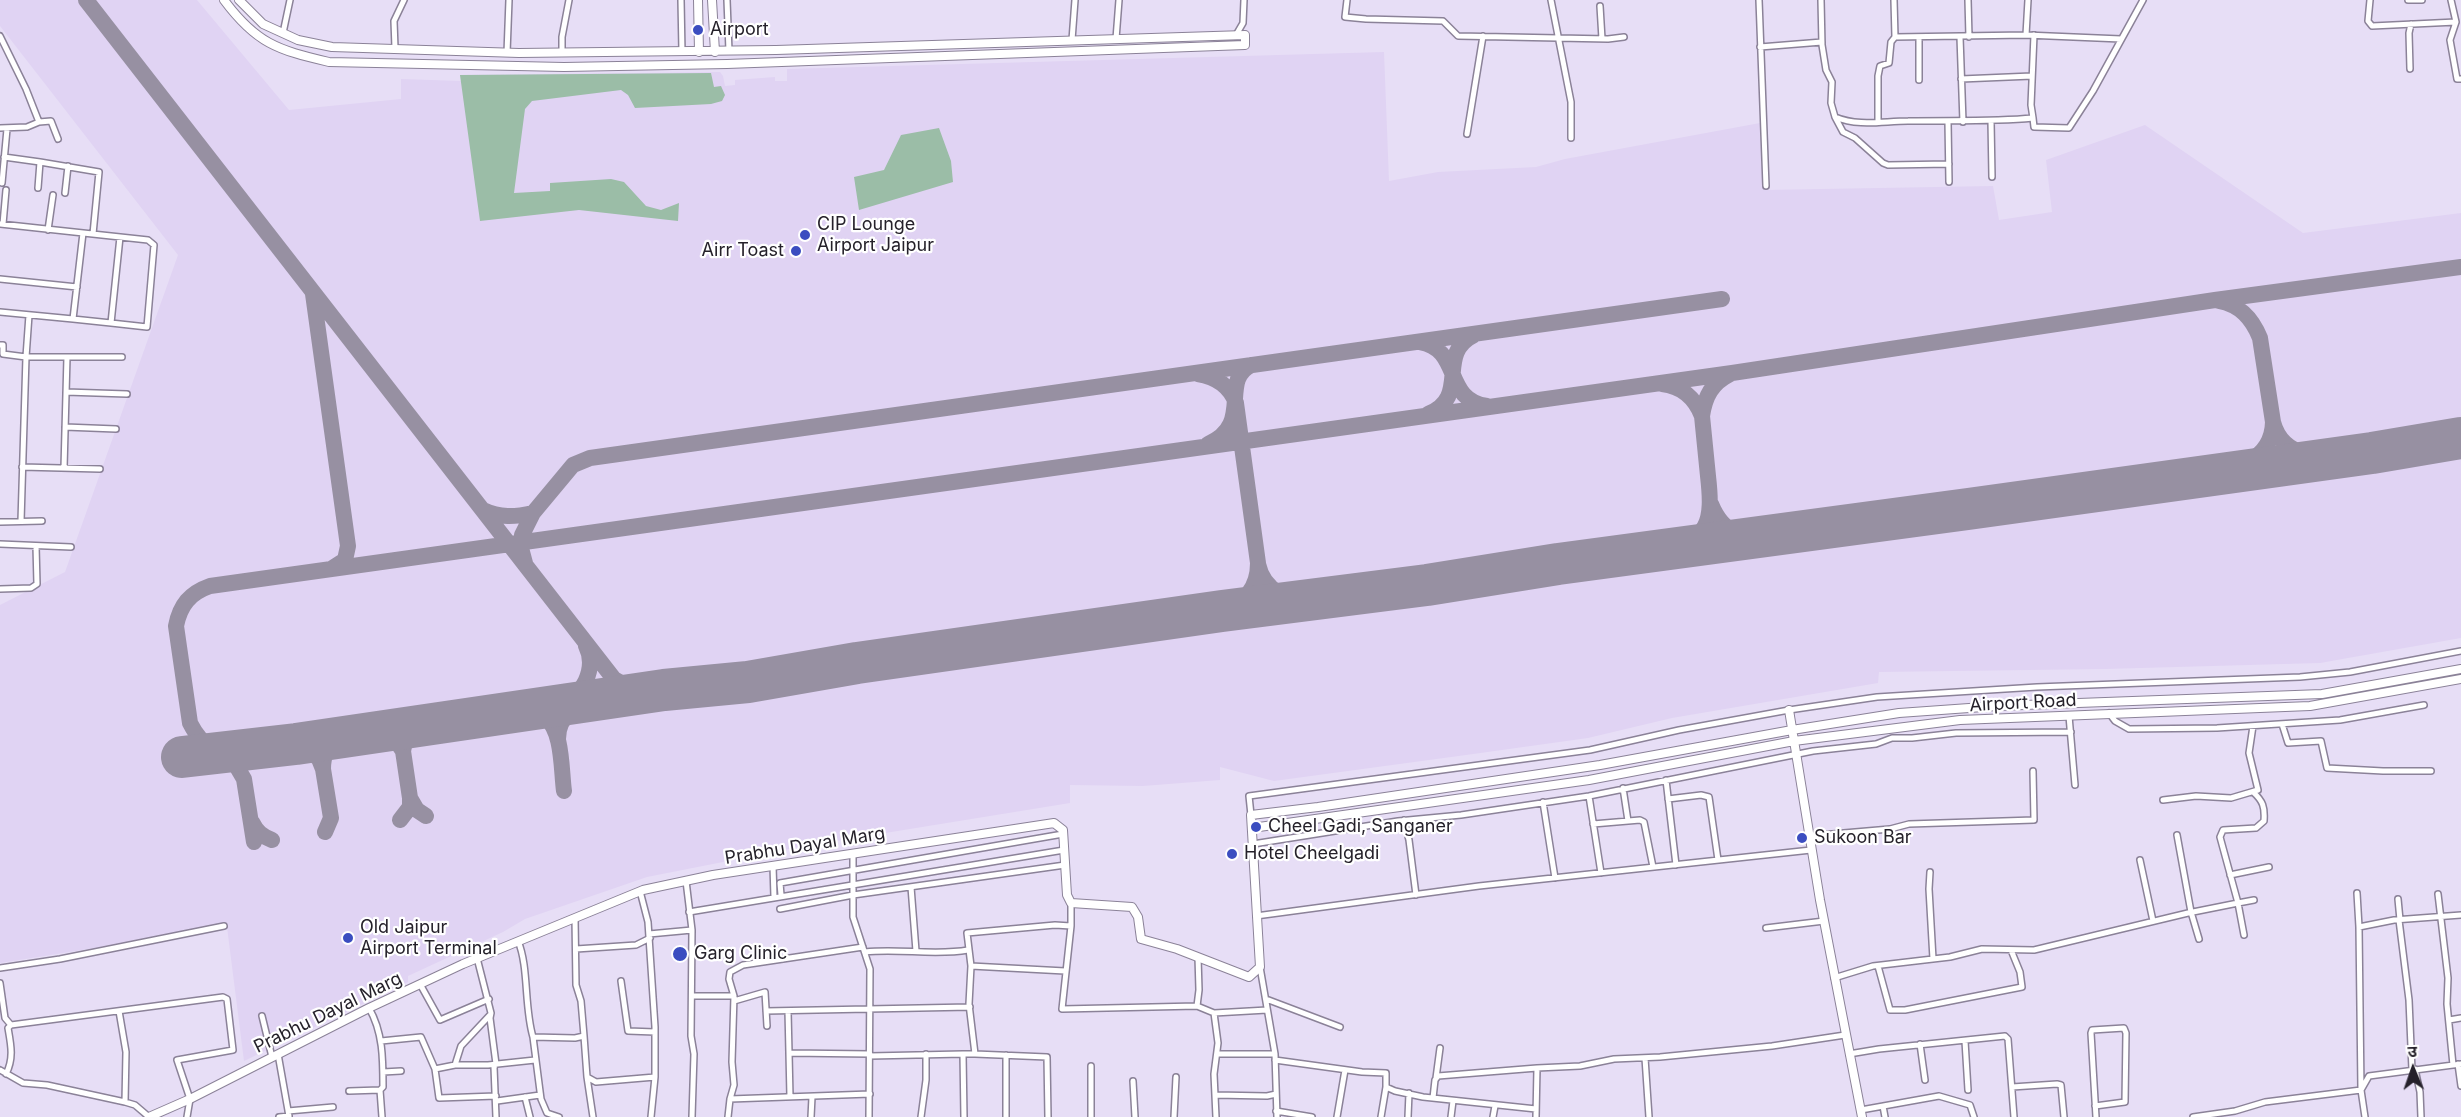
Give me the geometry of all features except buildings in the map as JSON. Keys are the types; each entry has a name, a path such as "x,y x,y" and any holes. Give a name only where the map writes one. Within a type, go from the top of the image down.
{"street":[{"path":"224,0 239,21 262,41 297,55 329,62 502,65 718,64 1245,45 1245,35 707,52 505,53 332,47 298,40 263,24 239,0"},
{"path":"283,33 290,0"},
{"path":"395,63 394,21 405,0"},
{"path":"502,65 509,0"},
{"path":"562,53 562,37 569,0"},
{"path":"681,0 682,52"},
{"path":"698,0 707,52"},
{"path":"705,64 712,0"},
{"path":"727,0 729,51"},
{"path":"1071,40 1075,0"},
{"path":"1116,39 1119,0"},
{"path":"1235,36 1243,22 1244,0"},
{"path":"1347,0 1345,17 1443,21 1458,36 1602,39 1624,37"},
{"path":"1551,0 1571,102 1571,138"},
{"path":"1759,0 1766,186"},
{"path":"1821,0 1822,42 1826,69 1832,82 1831,103 1840,129 1855,138 1883,163 1949,164"},
{"path":"1878,122 1878,76 1880,66 1889,63 1891,42 1895,38 1894,0"},
{"path":"1968,0 1969,37"},
{"path":"2026,35 2028,0"},
{"path":"2034,35 2031,105 2034,127 2069,128 2093,91 2143,0"},
{"path":"2370,0 2369,24 2372,26 2456,22"},
{"path":"2408,0 2422,0"},
{"path":"2451,0 2456,22 2450,40 2457,79 2461,79"},
{"path":"1600,6 1602,39"},
{"path":"2410,69 2411,24"},
{"path":"1895,38 2034,35 2121,39"},
{"path":"0,36 39,122"},
{"path":"1467,134 1483,36"},
{"path":"1960,37 1963,122"},
{"path":"1919,38 1919,80"},
{"path":"1760,47 1822,42"},
{"path":"1961,79 2032,76"},
{"path":"1835,117 1851,123 1963,122 2033,118"},
{"path":"2,183 3,128 27,127 39,122 51,121 58,139"},
{"path":"1991,121 1992,177"},
{"path":"1948,122 1949,182"},
{"path":"4,157 99,172 93,234"},
{"path":"38,188 40,162"},
{"path":"65,193 68,166"},
{"path":"0,312 147,327 154,245 148,240 1,224 6,190"},
{"path":"48,230 53,195"},
{"path":"73,319 82,233"},
{"path":"111,323 120,237"},
{"path":"0,279 76,287"},
{"path":"21,521 29,315"},
{"path":"0,345 3,345 3,354 26,357 122,357"},
{"path":"64,468 67,357"},
{"path":"66,392 127,394"},
{"path":"65,427 116,429"},
{"path":"22,467 100,469"},
{"path":"0,522 42,521"},
{"path":"0,544 71,547"},
{"path":"0,589 35,587 38,577 36,546"},
{"path":"1312,1117 1277,1114 1275,1057 1260,967 1249,796 1590,750 1679,730 1789,710 1923,693 2300,677 2350,672 2461,651"},
{"name":"Airport Road","path":"1251,815 1600,765 1792,730 1926,710 2322,693 2461,669"},
{"name":"Airport Road","path":"1252,828 1588,780 1794,741 1960,720 2310,706 2461,679"},
{"path":"2109,713 2115,722 2129,729 2253,726 2340,720 2424,705"},
{"path":"1789,710 1811,849 1861,1114 1883,1106 1939,1096 1970,1106 1974,1117"},
{"path":"2069,716 2075,785"},
{"path":"2282,724 2288,743 2321,741 2327,768 2431,771"},
{"path":"2163,800 2196,796 2231,798 2258,790 2249,753 2253,726"},
{"path":"1253,844 1404,820 1461,815 1589,796 1796,755 1876,744 1892,738 1956,733 2071,732"},
{"path":"1809,836 1890,829 1909,824 2034,820 2033,771"},
{"path":"1666,780 1676,865"},
{"path":"1623,788 1628,821"},
{"path":"2244,935 2220,837 2221,832 2256,828 2264,821 2265,810 2262,800 2253,792"},
{"path":"1668,799 1701,795 1709,797 1718,861"},
{"path":"1589,796 1600,873"},
{"path":"1543,802 1555,878"},
{"path":"1404,820 1416,895"},
{"path":"1593,824 1644,822 1653,867"},
{"name":"Prabhu Dayal Marg","path":"149,1117 190,1099 420,984 640,891 773,866 1053,823 1063,830 1063,834"},
{"path":"777,896 780,883 1063,834 1067,895 1071,903 1071,926 1062,1009 1197,1006 1214,1013 1268,1010"},
{"path":"2177,835 2191,912 2199,939"},
{"path":"1256,916 1555,878 1811,849"},
{"path":"689,912 1064,850"},
{"path":"852,854 854,917 870,969 869,1117"},
{"path":"2140,861 2153,921"},
{"path":"780,909 853,895 1065,865"},
{"path":"773,866 777,896"},
{"path":"2230,875 2269,867"},
{"path":"1930,872 1933,959"},
{"path":"686,881 692,930 691,1036 694,1054 692,1117"},
{"path":"911,887 916,951"},
{"path":"640,891 647,910 655,1032 655,1077 651,1117"},
{"path":"2357,893 2361,1090 2365,1117"},
{"path":"2438,894 2448,978 2449,1020 2461,1086"},
{"path":"2398,899 2414,1070 2420,1092 2421,1117"},
{"path":"1834,978 1878,966 1982,950 2034,950 2191,912 2254,900"},
{"path":"1071,903 1132,907 1138,917 1141,939 1198,957 1249,977 1260,967"},
{"path":"2359,927 2400,920 2461,915"},
{"path":"575,918 576,985 581,1001 587,1077 593,1117"},
{"path":"1766,928 1824,921"},
{"path":"975,1054 970,1007 971,966 967,933 1055,925 1071,926"},
{"path":"0,968 60,959 224,926"},
{"path":"576,949 636,945 649,936 692,930"},
{"path":"518,941 523,958 540,1095 547,1113 559,1117"},
{"path":"728,1117 734,1085 732,1062 734,998 729,975 732,970 743,965 864,949 943,952 968,950"},
{"path":"1878,966 1890,1010 1905,1010 2022,987 2020,972 2012,950"},
{"path":"1197,1006 1198,957"},
{"path":"477,958 491,1013 496,1064 494,1067 496,1117"},
{"path":"971,966 1065,971"},
{"path":"621,981 628,1031 655,1032"},
{"path":"0,983 4,1018 11,1024 210,998 227,999 233,1050 177,1060 190,1099 187,1117"},
{"path":"420,984 440,1020 489,999"},
{"path":"692,996 734,998 765,992 767,1026"},
{"path":"1266,999 1341,1026"},
{"path":"766,1011 970,1007"},
{"path":"369,1008 377,1023 381,1041 382,1117"},
{"path":"119,1011 126,1052 125,1102"},
{"path":"788,1011 790,1097"},
{"path":"455,1065 461,1046 491,1013"},
{"path":"1214,1013 1217,1054 1214,1074 1216,1117"},
{"path":"262,1016 275,1056 289,1115"},
{"path":"2449,1020 2461,1018"},
{"path":"6,1074 11,1064 12,1052 8,1028 11,1024"},
{"path":"2095,1106 2125,1102 2126,1033 2124,1028 2092,1030 2095,1106 2096,1117"},
{"path":"417,1029 435,1069 440,1098 540,1095"},
{"path":"1436,1078 1580,1066 1614,1059 1772,1046 1845,1035"},
{"path":"533,1037 575,1038 584,1036"},
{"path":"381,1041 421,1037"},
{"path":"1849,1054 1920,1044 2007,1037 2014,1117"},
{"path":"1965,1041 1968,1090"},
{"path":"1920,1044 1925,1080"},
{"path":"1433,1098 1440,1048"},
{"path":"789,1053 975,1054 1047,1057 1048,1117"},
{"path":"921,1117 926,1080 926,1054"},
{"path":"963,1054 964,1117"},
{"path":"1217,1054 1275,1057 1345,1070 1386,1073 1381,1117"},
{"path":"1006,1055 1006,1117"},
{"path":"1645,1058 1649,1117"},
{"path":"435,1069 455,1065 534,1060"},
{"path":"2361,1090 2369,1076 2458,1064"},
{"path":"1091,1066 1091,1117"},
{"path":"1536,1117 1537,1068"},
{"path":"0,1070 23,1083 47,1085 135,1105 149,1117"},
{"path":"1338,1117 1345,1070"},
{"path":"383,1072 401,1071"},
{"path":"587,1077 596,1082 655,1077"},
{"path":"1174,1117 1176,1077"},
{"path":"1133,1081 1134,1117"},
{"path":"2012,1087 2061,1085 2064,1117"},
{"path":"1386,1087 1395,1091 1433,1098 1536,1110"},
{"path":"349,1092 380,1090"},
{"path":"2193,1117 2216,1116 2265,1102 2361,1090"},
{"path":"1408,1117 1409,1093"},
{"path":"730,1099 870,1094"},
{"path":"1215,1095 1267,1096 1276,1094"},
{"path":"525,1097 530,1117"},
{"path":"811,1117 812,1097"},
{"path":"1451,1117 1453,1101"},
{"path":"1493,1117 1495,1106"},
{"path":"1883,1106 1885,1117"},
{"path":"279,1117 333,1107"}],"shaded area":[{"path":"0,0 197,0 289,110 401,99 401,79 461,81 460,75 720,72 725,86 735,85 735,80 775,77 775,81 787,81 787,69 1384,52 1389,181 1438,172 1536,167 1565,159 1760,123 1764,190 1993,186 1999,220 2052,212 2046,160 2145,125 2303,233 2461,213 2461,638 2320,663 1879,672 1878,683 1672,718 1588,738 1274,781 1220,767 1220,780 1143,786 1070,785 1070,803 799,847 647,877 525,919 503,932 408,976 408,982 244,1061 227,927 0,963 0,605 65,572 178,255 0,26"}],"green space":[{"path":"711,73 714,87 721,86 725,95 722,101 711,104 635,108 628,95 621,90 532,101 525,109 514,193 550,191 550,183 611,179 624,182 646,206 661,210 679,203 678,221 579,210 480,221 460,75"},
{"path":"939,128 951,161 953,182 859,210 854,177 884,170 901,135"}],"taxiway":[{"path":"86,0 614,679 635,691 664,690"},
{"path":"248,750 229,751 213,748 201,739 190,723 176,626 180,612 187,601 197,592 210,586 1732,373 2215,300 2461,267"},
{"path":"313,294 348,546 345,560 331,569"},
{"path":"525,563 521,548 522,535 533,513 573,465 590,458 1722,299"},
{"path":"2189,477 2244,464 2264,449 2271,437 2273,422 2260,338 2253,324 2239,309 2219,301"},
{"path":"1428,414 1441,407 1448,397 1456,353 1463,343 1474,335"},
{"path":"1420,342 1433,347 1442,354 1464,394 1473,402 1487,406"},
{"path":"1208,444 1222,436 1230,425 1237,381 1242,372 1251,365"},
{"path":"1198,374 1222,383 1236,403 1258,563 1255,580 1248,594 1237,604 1222,611"},
{"path":"1702,416 1710,391 1730,374"},
{"path":"1662,384 1681,390 1691,398 1702,416 1710,505 1705,526 1699,534 1691,541 1663,551"},
{"path":"2273,422 2279,436 2288,446 2300,452 2328,456 2372,453"},
{"path":"1711,504 1717,516 1731,531 1749,536 1784,534"},
{"path":"483,510 508,516 533,513"},
{"path":"1258,564 1266,582 1279,593 1296,599 1315,600"},
{"path":"542,708 558,706 575,696 581,689 589,672 590,663 586,646"},
{"path":"558,739 559,729 567,715 581,707 607,699"},
{"path":"522,710 537,713 551,723 560,751 564,791"},
{"path":"403,751 406,737 413,727"},
{"path":"379,730 394,738 403,751 410,807 400,820"},
{"path":"323,769 327,751 338,736"},
{"path":"296,744 313,753 319,759 323,769 331,818 325,832"},
{"path":"216,753 234,762 244,779 254,842"},
{"path":"410,798 417,810 426,816"},
{"path":"252,822 260,833 272,840"}],"runway":[{"path":"182,757 296,744 664,690 748,682 857,663 1222,611 1427,585 1558,564 2372,453 2461,438"}],"place":[{"name":"Airport","path":"698,30"},
{"name":"CIP Lounge Airport Jaipur","path":"805,235"},
{"name":"Airr Toast","path":"796,251"},
{"name":"Cheel Gadi, Sanganer","path":"1256,827"},
{"name":"Sukoon Bar","path":"1802,838"},
{"name":"Hotel Cheelgadi","path":"1232,854"},
{"name":"Old Jaipur Airport Terminal","path":"348,938"},
{"name":"Garg Clinic","path":"680,954"}]}
